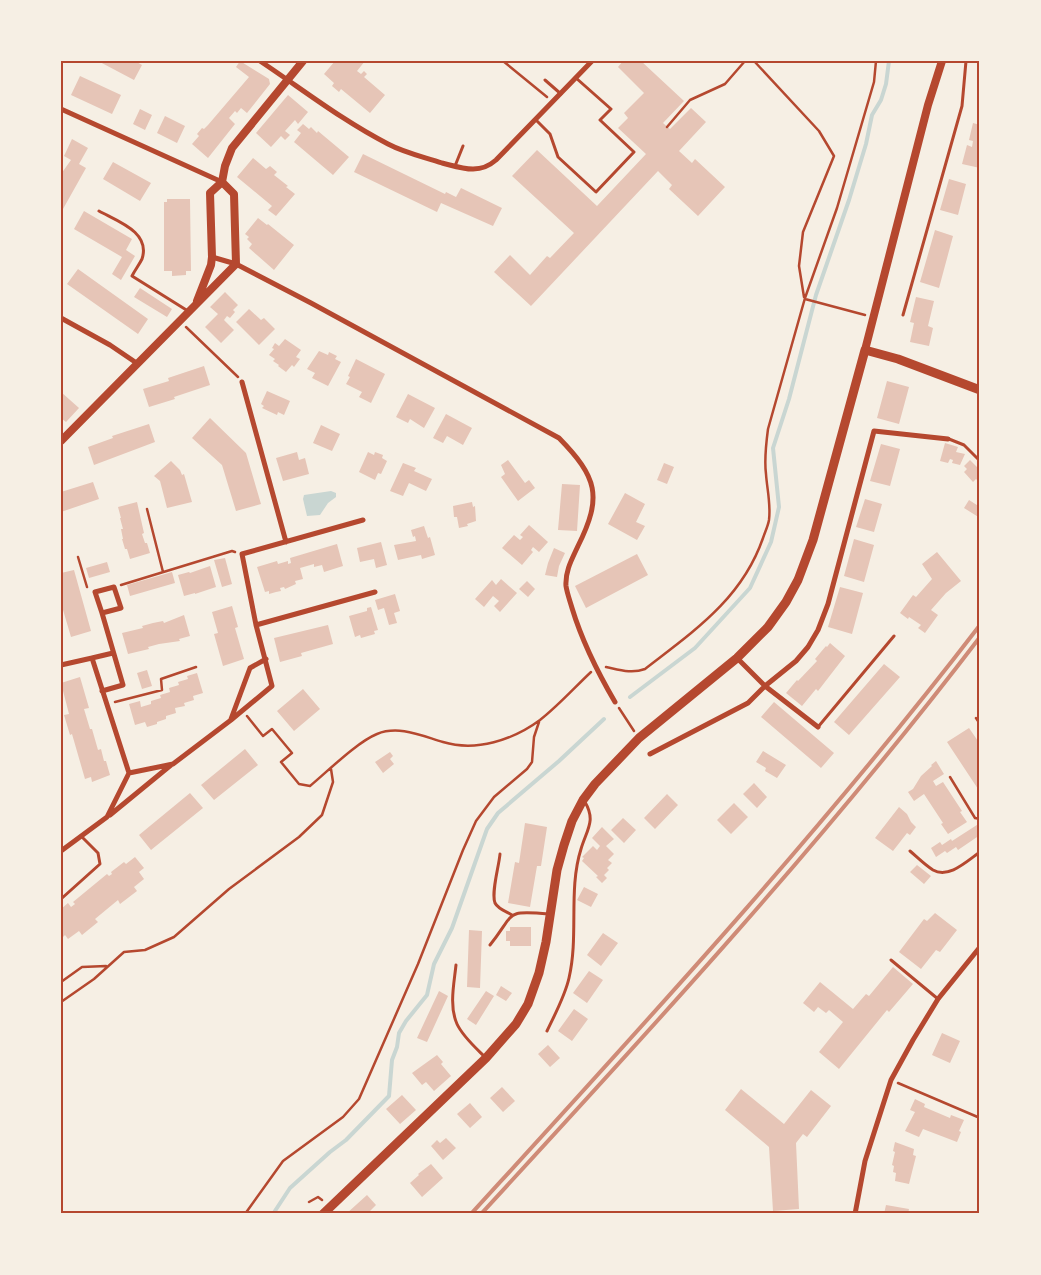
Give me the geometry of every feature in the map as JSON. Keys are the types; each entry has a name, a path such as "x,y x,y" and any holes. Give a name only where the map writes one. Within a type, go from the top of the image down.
{"main road":[{"path":"323,1214 486,1058 516,1024 528,1004 539,973 557,870 572,820 595,784 639,738 737,658 768,627 786,602 798,580 813,540 865,350 898,359 980,390"}],"street":[{"path":"260,61 360,128 390,145 416,155 476,170 490,165 554,102 592,61"},
{"path":"197,303 212,257 210,193 222,182 225,166 232,148 303,61"},
{"path":"865,350 928,105 942,61"},
{"path":"61,109 222,182 234,194 236,264 61,441"},
{"path":"212,257 236,264 559,438 578,457 589,476 594,505 586,531 568,565 566,587 577,622 596,667 616,702"},
{"path":"61,318 110,345 138,364"},
{"path":"242,382 286,542"},
{"path":"650,754 748,703 765,686 796,661 808,647 818,630 828,604 874,431 948,439"},
{"path":"61,851 107,817 272,686 256,625 242,554 363,520"},
{"path":"102,613 121,608 114,587 95,592 123,685 102,691"},
{"path":"256,625 375,592"},
{"path":"61,665 113,654"},
{"path":"92,658 128,773 107,817"},
{"path":"737,658 765,686 818,727"},
{"path":"231,720 250,668 266,659"},
{"path":"128,773 172,764"},
{"path":"855,1214 858,1189 865,1161 891,1080 938,1000 980,947"}],"lane":[{"path":"904,315 962,106 966,61"},
{"path":"536,120 550,134 558,157 596,192 634,152 600,120 611,109 576,78"},
{"path":"545,80 561,94"},
{"path":"455,166 462,146"},
{"path":"99,211 131,229 141,237 144,246 142,259 132,276 189,312"},
{"path":"948,439 964,445 980,461"},
{"path":"818,727 894,636"},
{"path":"547,1031 560,1004 573,960 576,870 580,850 591,818 590,811 583,800"},
{"path":"61,899 100,864 98,853 81,836"},
{"path":"910,851 932,870 942,873 954,870 980,852"},
{"path":"500,854 494,894 495,902 512,915"},
{"path":"490,945 512,915 523,912 550,914"},
{"path":"891,960 938,1000"},
{"path":"456,965 453,1008 458,1025 486,1058"}],"path":[{"path":"503,61 554,102"},
{"path":"667,127 690,100 725,84 745,61"},
{"path":"754,61 819,131 834,156 803,232 799,266 806,299"},
{"path":"242,710 263,736 272,729 292,753 281,762 299,784 310,786 365,741 377,734 388,731 419,734 445,743 468,746 490,744 499,741 540,720 596,667 602,666 638,672 645,669 704,624 738,586 756,558 769,520 765,449 768,428 806,299 837,208 874,82 876,61"},
{"path":"806,299 873,317"},
{"path":"179,321 242,382"},
{"path":"146,509 163,572"},
{"path":"114,587 232,551 242,554"},
{"path":"78,557 87,588 95,592"},
{"path":"106,704 162,690 161,679 196,667"},
{"path":"616,702 639,738"},
{"path":"976,718 980,724"},
{"path":"245,1214 283,1161 342,1117 359,1099 418,964 462,850 476,821 494,797 527,769 532,762 534,737 540,720"},
{"path":"61,1002 94,979 124,952 144,950 174,937 229,889 299,837 322,814 333,782 331,769"},
{"path":"950,777 975,818 980,819"},
{"path":"61,982 82,967 107,966"},
{"path":"891,1080 980,1118"}],"shaded area":[{"path":"331,491 336,493 336,497 328,503 320,515 307,516 303,499 304,495"}],"building":[{"path":"98,61 135,61 142,65 134,80"},
{"path":"240,61 269,79 270,84 247,113 241,108 237,113 235,111 229,118 235,124 208,158 192,144 199,136 197,134 202,128 204,129 208,125 249,77 236,67"},
{"path":"335,61 365,61 357,71 361,74 364,71 367,74 364,77 385,95 370,113 341,89 339,92 332,86 334,83 324,74"},
{"path":"623,61 641,61 684,101 663,123 670,129 691,108 706,122 679,151 692,163 695,159 725,187 698,216 669,189 672,185 658,171 531,306 494,272 510,255 530,275 547,256 550,258 574,233 512,176 537,150 597,206 646,154 618,128 628,118 624,113 644,93 618,67"},
{"path":"80,76 121,95 112,114 71,95"},
{"path":"288,95 308,112 298,124 295,120 285,131 290,135 285,140 281,136 271,147 256,133"},
{"path":"140,109 152,115 145,130 133,124"},
{"path":"165,116 185,126 177,143 157,133"},
{"path":"973,123 980,125 980,168 962,164 967,145 972,147 973,141 969,140"},
{"path":"303,124 309,129 311,127 317,133 318,131 349,157 333,175 294,142 301,133 297,130"},
{"path":"72,139 88,148 79,164 86,168 63,209 61,208 61,174 71,160 64,156"},
{"path":"363,154 445,194 446,192 456,197 461,188 502,208 493,226 441,203 437,212 354,172"},
{"path":"253,158 266,169 270,166 277,172 274,175 295,194 276,216 268,210 272,206 237,177"},
{"path":"113,162 151,183 140,201 103,179"},
{"path":"949,179 966,184 958,215 940,210"},
{"path":"167,199 190,199 191,271 186,271 186,275 172,276 172,271 164,271 164,202 167,202"},
{"path":"84,211 132,239 126,250 135,256 121,280 112,274 122,257 74,229"},
{"path":"258,218 294,245 274,270 249,248 252,244 247,239 249,237 245,234"},
{"path":"935,230 953,236 939,288 920,282"},
{"path":"78,269 148,319 138,334 67,284"},
{"path":"140,288 172,309 167,317 134,297"},
{"path":"225,292 238,305 233,310 235,312 230,318 227,316 224,320 234,330 221,343 205,327 218,314 210,307"},
{"path":"916,297 934,301 928,326 933,328 929,346 910,342 914,323 910,322"},
{"path":"249,309 261,320 264,318 275,329 259,345 236,322"},
{"path":"285,339 301,350 296,357 300,359 294,367 292,365 286,372 269,355 274,349 272,348 275,343 279,346"},
{"path":"319,351 328,355 329,352 337,356 335,359 341,362 328,386 312,378 315,373 307,369"},
{"path":"356,359 385,374 371,403 359,397 362,392 346,384"},
{"path":"204,366 210,385 149,407 143,389 169,381 168,378"},
{"path":"887,381 909,387 899,424 877,418"},
{"path":"267,391 290,401 284,415 278,412 277,415 262,408 264,406 261,404"},
{"path":"61,392 79,408 66,422 61,418"},
{"path":"408,394 435,408 424,428 410,419 408,423 396,417"},
{"path":"446,414 472,428 463,445 447,436 443,443 433,438"},
{"path":"210,418 246,453 261,504 236,511 222,465 192,438"},
{"path":"149,424 155,442 94,465 88,447 113,438 112,436"},
{"path":"321,425 340,434 332,451 313,443"},
{"path":"945,443 958,447 956,452 965,454 960,465 952,463 953,460 950,459 948,463 940,461"},
{"path":"881,444 900,449 890,486 870,481"},
{"path":"297,452 299,460 305,458 309,474 283,481 276,458"},
{"path":"368,452 374,455 375,452 383,455 382,458 387,461 381,474 378,473 375,480 359,472"},
{"path":"508,460 525,483 529,480 535,488 518,501 501,477 505,474 501,465"},
{"path":"970,460 980,470 979,482 976,479 973,482 964,472 967,469 964,466"},
{"path":"171,461 180,470 182,475 184,474 192,502 167,508 160,481 154,476"},
{"path":"403,463 416,468 414,471 432,479 426,491 409,483 403,496 390,491"},
{"path":"664,463 674,467 667,484 657,480"},
{"path":"93,482 99,499 61,512 61,492"},
{"path":"562,484 580,485 577,531 558,530"},
{"path":"625,493 645,504 636,522 645,526 637,540 608,524"},
{"path":"865,499 882,504 874,532 856,527"},
{"path":"969,500 980,507 980,518 964,508"},
{"path":"137,502 144,533 142,534 150,553 130,559 122,539 121,529 123,529 118,507"},
{"path":"472,502 473,507 475,506 476,521 467,524 468,526 459,528 457,517 454,517 453,506"},
{"path":"529,525 548,542 539,552 533,547 531,550 533,552 522,565 502,548 514,535 520,540 523,537 520,535"},
{"path":"424,526 428,538 430,537 435,555 422,559 421,555 398,560 394,545 416,541 411,530"},
{"path":"854,539 874,545 864,582 844,576"},
{"path":"381,542 387,565 376,568 374,559 360,562 357,548"},
{"path":"337,544 343,566 324,572 322,565 314,567 314,564 300,568 303,579 295,581 296,584 285,589 284,587 280,588 281,591 269,594 269,591 265,592 257,567 277,561 278,564 288,561 288,564 291,563 290,558"},
{"path":"554,548 565,553 559,566 557,577 545,575"},
{"path":"937,552 961,581 946,593 931,610 938,615 925,633 918,628 921,625 900,613 913,595 916,597 932,579 922,564"},
{"path":"637,554 648,575 586,608 575,586"},
{"path":"225,558 232,584 222,587 214,560"},
{"path":"107,562 110,572 89,578 86,568"},
{"path":"210,566 216,587 184,596 178,575"},
{"path":"74,570 91,631 71,637 61,603 61,573"},
{"path":"172,572 175,583 130,596 127,585"},
{"path":"501,579 517,593 500,612 494,606 499,601 493,596 484,607 475,599 492,580 496,585"},
{"path":"527,581 535,589 528,597 519,589"},
{"path":"840,587 863,593 852,634 828,627"},
{"path":"395,594 400,611 394,613 397,623 389,625 384,608 378,610 375,600"},
{"path":"232,606 238,627 235,628 244,659 223,666 214,634 218,633 212,612"},
{"path":"371,607 378,630 374,631 375,634 361,638 360,635 355,637 349,616 367,611 367,608"},
{"path":"184,615 190,636 179,639 180,641 159,644 148,647 149,649 128,654 122,633 143,628 142,626 153,623 163,621 164,623"},
{"path":"328,625 333,644 301,653 302,656 280,662 274,638"},
{"path":"830,643 845,656 818,691 816,689 802,706 786,693 817,661 815,659"},
{"path":"884,664 900,677 849,735 834,722"},
{"path":"147,670 152,686 142,689 137,673"},
{"path":"197,673 203,693 193,696 194,700 184,703 185,706 175,708 176,713 166,716 166,719 157,722 157,724 147,727 145,722 135,725 129,704 140,701 141,707 151,704 151,701 161,698 160,695 170,692 169,688 179,685 178,682 188,679 187,676"},
{"path":"80,677 89,708 84,709 90,729 92,729 98,750 101,749 110,775 92,782 91,777 85,779 72,734 70,735 64,715 69,714 61,683"},
{"path":"303,689 320,709 294,731 277,711"},
{"path":"774,702 834,753 821,768 761,717"},
{"path":"969,728 980,744 980,792 947,742"},
{"path":"245,749 258,765 214,800 201,785"},
{"path":"763,751 786,765 777,778 765,771 766,768 756,762"},
{"path":"390,752 393,756 390,759 394,764 383,773 375,762"},
{"path":"936,761 944,774 933,781 936,786 943,782 967,822 948,834 924,794 914,801 908,792 913,789 921,776"},
{"path":"754,783 767,797 757,808 743,794"},
{"path":"190,793 203,808 151,850 139,835"},
{"path":"667,794 678,805 655,829 644,818"},
{"path":"734,803 748,817 731,834 717,820"},
{"path":"899,807 907,814 916,827 910,835 907,833 893,851 875,838"},
{"path":"623,818 636,830 624,843 611,830"},
{"path":"525,823 547,827 541,866 537,866 530,907 508,903 515,862 519,863"},
{"path":"980,823 980,835 958,850 956,847 936,857 931,848 940,842 942,845 951,839 952,841"},
{"path":"602,827 614,839 606,846 614,854 608,860 612,863 604,875 607,878 602,883 596,877 598,876 582,861 584,858 582,857 593,846 597,850 600,846 592,838"},
{"path":"135,857 144,868 139,872 144,879 134,887 137,891 120,904 118,900 95,919 98,922 82,935 79,931 68,939 65,935 61,939 61,909 68,903 71,907 75,904 73,902 107,874 109,876 112,874 111,872 124,862 126,864"},
{"path":"917,865 931,876 924,884 910,872"},
{"path":"584,887 598,894 591,907 577,900"},
{"path":"935,913 957,930 940,952 936,950 921,969 899,952 924,919 927,921"},
{"path":"510,927 531,927 531,946 510,946 510,941 506,941 506,931 510,931"},
{"path":"469,930 482,931 480,988 467,987"},
{"path":"603,933 618,943 601,966 587,955"},
{"path":"893,967 913,984 889,1012 887,1010 839,1069 819,1052 843,1022 829,1010 826,1013 818,1007 814,1012 803,1003 820,982 853,1009 866,994 869,996"},
{"path":"589,971 603,980 587,1003 573,993"},
{"path":"501,986 512,993 506,1001 496,995"},
{"path":"439,991 448,996 427,1042 417,1038"},
{"path":"486,991 494,996 476,1025 467,1019"},
{"path":"574,1009 588,1019 572,1041 558,1031"},
{"path":"942,1033 960,1041 950,1063 932,1055"},
{"path":"548,1045 560,1058 550,1067 538,1054"},
{"path":"437,1055 443,1062 441,1064 451,1076 434,1091 426,1082 422,1085 412,1073"},
{"path":"502,1087 515,1101 503,1112 490,1098"},
{"path":"741,1089 784,1124 811,1090 831,1106 807,1137 803,1134 796,1143 799,1209 773,1211 769,1147 725,1110"},
{"path":"402,1095 416,1110 400,1124 386,1109"},
{"path":"915,1099 925,1104 924,1107 950,1118 951,1115 964,1120 957,1142 923,1129 919,1137 905,1131 915,1112 910,1110"},
{"path":"470,1103 482,1117 470,1128 457,1114"},
{"path":"446,1138 456,1148 443,1160 431,1146 437,1140 440,1143"},
{"path":"895,1142 914,1149 913,1155 916,1156 909,1184 895,1181 896,1173 893,1172 894,1166 892,1165"},
{"path":"431,1164 443,1178 422,1197 410,1183"},
{"path":"367,1195 376,1205 367,1214 346,1214"},
{"path":"886,1205 909,1209 908,1214 884,1214"}],"waterway":[{"path":"630,697 695,648 750,588 771,542 779,507 773,448 789,399 816,295 849,200 866,144 872,115 881,100 886,84 889,61"},
{"path":"273,1214 290,1188 346,1140 389,1096 392,1060 397,1047 399,1033 427,995 434,964 452,928 487,829 498,813 559,761 604,719"}],"railway":[{"path":"471,1214 667,998 796,851 920,702 980,625"},
{"path":"481,1214 674,1003 800,859 980,637"}]}
